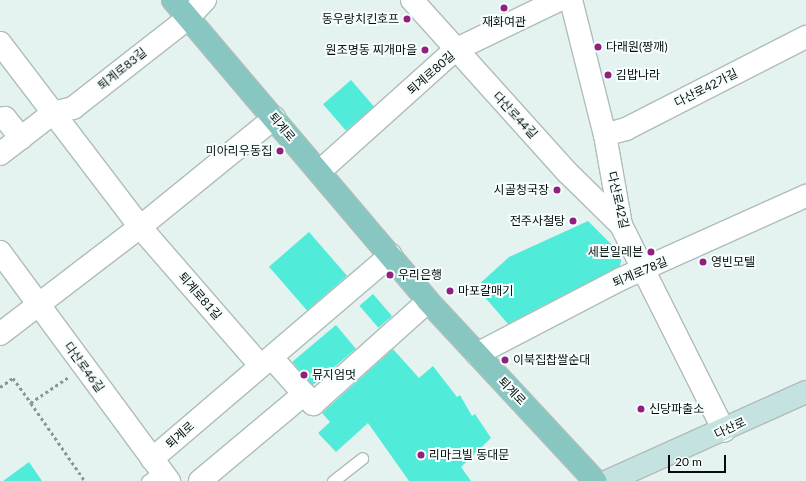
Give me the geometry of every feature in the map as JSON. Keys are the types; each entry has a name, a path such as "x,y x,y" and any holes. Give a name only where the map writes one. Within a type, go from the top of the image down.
{"main road":[{"name":"퇴계로","path":"173,0 320,171 428,301 595,481"},
{"name":"다산로","path":"608,481 724,431 806,392"}],"street":[{"name":"퇴계로83길","path":"0,154 53,113 73,108 188,18 205,0"},
{"name":"다산로44길","path":"412,0 455,50 621,225"},
{"name":"퇴계로80길","path":"320,171 455,50 559,0"},
{"name":"다산로42길","path":"571,0 605,135 621,225 645,270 724,431"},
{"name":"다산로42가길","path":"605,135 626,129 806,37"},
{"path":"0,43 53,113"},
{"name":"퇴계로81길","path":"53,113 140,227 266,361 308,399"},
{"path":"0,118 5,118 21,138"},
{"path":"0,334 140,227 274,118"},
{"name":"퇴계로78길","path":"477,354 621,279 645,270 806,196"},
{"name":"다산로46길","path":"0,252 158,475"},
{"name":"퇴계로","path":"158,475 266,361 391,255"},
{"path":"200,481 308,399 428,301"}],"lane":[{"path":"333,481 362,458"}],"path":[{"path":"30,403 75,373"},
{"path":"0,387 13,378 85,481"}],"building":[{"path":"351,80 374,106 346,131 323,104"},
{"path":"588,221 622,255 620,266 508,324 476,287 509,257"},
{"path":"309,232 347,276 307,311 269,267"},
{"path":"373,294 392,316 378,328 359,306"},
{"path":"336,325 356,349 312,385 292,362"},
{"path":"393,349 419,378 433,366 457,397 460,395 472,416 475,414 491,438 461,467 471,481 409,481 368,423 336,452 318,433 330,422 322,413"},
{"path":"29,462 42,481 3,481"}],"place":[{"name":"재화여관","path":"504,8"},
{"name":"동우랑치킨호프","path":"407,19"},
{"name":"다래원(짱깨)","path":"598,47"},
{"name":"원조명동 찌개마을","path":"425,50"},
{"name":"김밥나라","path":"608,75"},
{"name":"미아리우동집","path":"280,151"},
{"name":"시골청국장","path":"557,190"},
{"name":"전주사철탕","path":"573,221"},
{"name":"세븐일레븐","path":"651,252"},
{"name":"영빈모텔","path":"703,262"},
{"name":"우리은행","path":"390,275"},
{"name":"마포갈매기","path":"450,291"},
{"name":"이북집찹쌀순대","path":"505,360"},
{"name":"뮤지엄멋","path":"304,375"},
{"name":"신당파출소","path":"641,409"},
{"name":"리마크빌 동대문","path":"421,455"}]}
